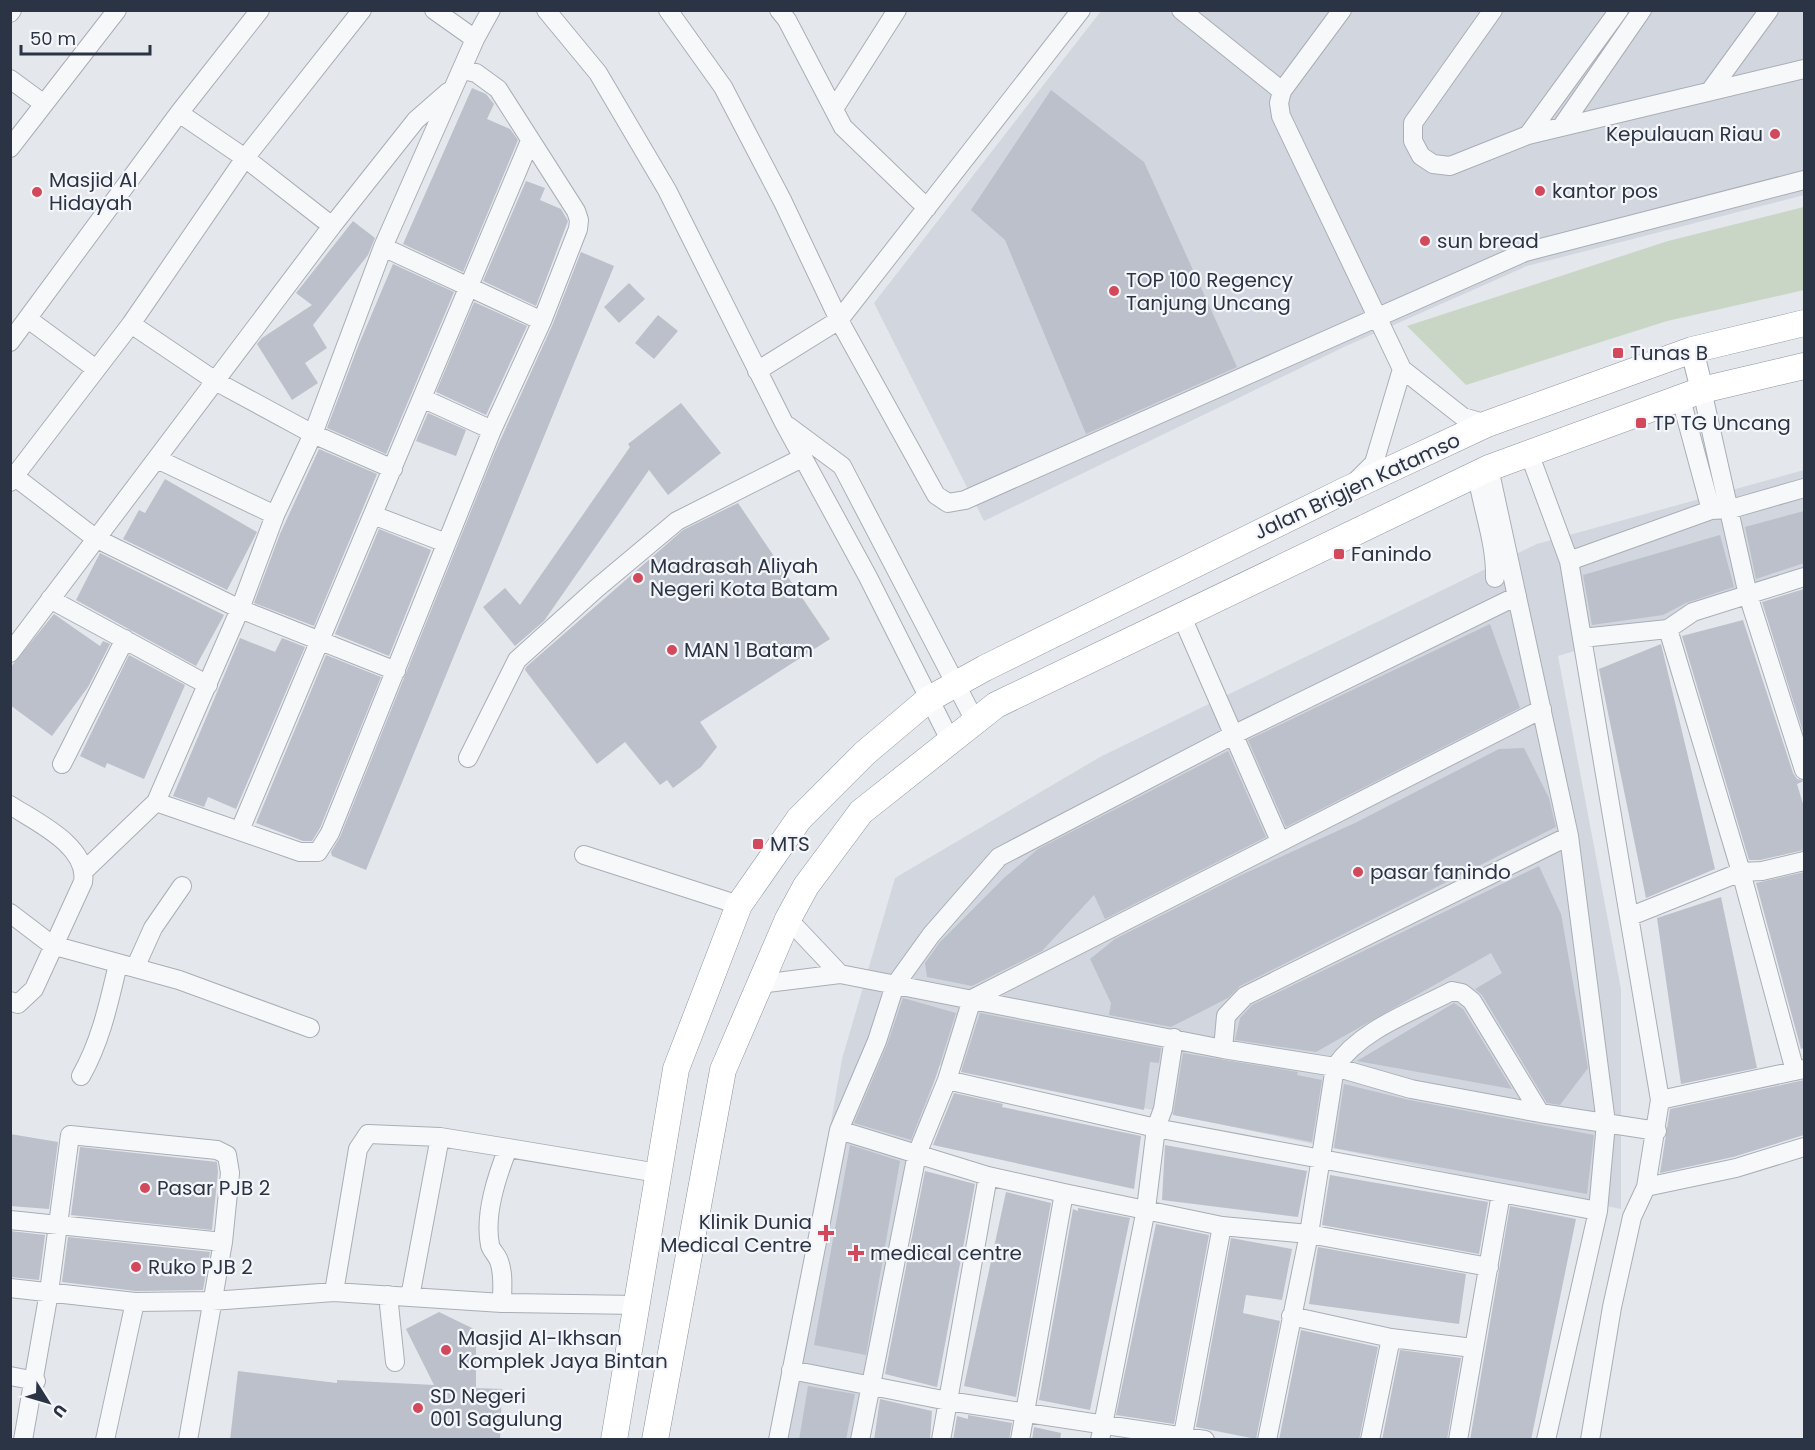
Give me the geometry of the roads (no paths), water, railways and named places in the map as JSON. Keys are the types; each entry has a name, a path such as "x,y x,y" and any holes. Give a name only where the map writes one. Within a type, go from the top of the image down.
{"highway":[{"name":"Jalan Brigjen Katamso","path":"614,1440 676,1069 739,905 799,819 866,753 929,699 955,685 1346,490 1487,424 1692,350 1804,323"},
{"name":"Jalan Brigjen Katamso","path":"655,1440 723,1070 788,919 806,885 861,812 996,705 1483,471 1691,394 1804,366"}],"main road":[{"path":"1691,394 1692,350"}],"street":[{"path":"10,148 117,10"},
{"path":"10,342 179,113 260,10"},
{"path":"362,10 245,158 131,324 12,477 95,538 240,609 396,671"},
{"path":"434,10 475,39"},
{"path":"85,870 156,802 240,609 275,516 313,434 383,247 453,87 491,10"},
{"path":"546,10 598,73 667,190 757,371 868,577 950,740"},
{"path":"668,10 723,87 783,202 839,320 936,495 948,503 965,500 1525,252 1804,180"},
{"path":"834,110 897,10"},
{"path":"757,371 839,320 1081,10"},
{"path":"1181,10 1282,91"},
{"path":"1342,10 1282,91 1279,103 1281,116 1402,369 1463,417 1487,424"},
{"path":"1493,10 1413,123 1413,141 1421,156 1434,164 1450,166 1528,135 1804,69"},
{"path":"1528,135 1619,10"},
{"path":"1562,126 1642,10"},
{"path":"1710,91 1769,10"},
{"path":"787,14 843,127 927,208"},
{"path":"156,802 300,852 318,852 330,833 492,430 542,321 579,220 576,211 498,89 477,73 463,69"},
{"path":"10,79 44,104"},
{"path":"10,653 95,538 217,382 332,226 416,120 453,87"},
{"path":"179,113 245,158 332,226"},
{"path":"240,830 530,141"},
{"path":"383,247 542,321"},
{"path":"28,319 96,369"},
{"path":"131,324 217,382 313,434 393,469"},
{"path":"1346,490 1374,463 1402,369"},
{"path":"1691,394 1690,429 1711,510"},
{"path":"1691,394 1731,509 1748,595 1804,770"},
{"path":"423,399 492,430"},
{"path":"784,423 842,466 975,721"},
{"path":"1529,453 1569,561 1631,916 1660,1100 1657,1131 1646,1186 1632,1217 1627,1238 1597,1384 1590,1440"},
{"path":"468,758 513,666 597,588 677,521 802,458"},
{"path":"157,459 275,516"},
{"path":"1483,471 1481,500 1496,559 1495,578"},
{"path":"1483,471 1517,596 1569,836 1606,1123 1598,1211 1546,1440"},
{"path":"1569,561 1711,510 1731,509 1804,488"},
{"path":"373,515 446,543"},
{"path":"1582,638 1668,629 1693,612 1804,577"},
{"path":"778,1440 839,1130 877,1041 895,985 931,935 999,858 1233,735 1517,596"},
{"path":"50,599 208,685"},
{"path":"1182,617 1280,841"},
{"path":"1660,1100 1800,1070 1668,629"},
{"path":"62,764 125,639"},
{"path":"860,1440 917,1154 947,1080 972,999 1542,708"},
{"path":"10,805 61,840 80,859 85,870 83,882 52,945 34,989 27,999 18,1004 10,1001"},
{"path":"1223,1049 1226,1016 1245,996 1569,836"},
{"path":"584,855 739,905"},
{"path":"1631,916 1741,872 1762,871 1804,861"},
{"path":"81,1076 91,1058 127,966 182,886"},
{"path":"10,913 52,945 195,985 310,1028"},
{"path":"788,919 840,974"},
{"path":"760,984 840,974 1223,1049 1335,1067 1411,1089 1540,1113 1657,1131"},
{"path":"1267,1440 1309,1234 1335,1067 1345,1052 1363,1038 1452,991 1462,993 1472,1001 1540,1113"},
{"path":"1101,1432 1146,1209 1156,1128 1163,1109 1174,1038"},
{"path":"947,1080 1156,1128 1598,1211"},
{"path":"839,1130 988,1176 1064,1193 1222,1226 1309,1234 1489,1267"},
{"path":"334,1292 358,1149 362,1139 368,1134 440,1137 658,1173"},
{"path":"23,1440 36,1381 50,1292 70,1135 217,1149 227,1155 230,1173 223,1242 188,1440"},
{"path":"410,1297 440,1137"},
{"path":"1646,1186 1736,1168 1804,1147"},
{"path":"502,1303 502,1273 499,1258 490,1246 490,1217 498,1172 508,1148"},
{"path":"941,1440 988,1176"},
{"path":"1020,1440 1064,1193"},
{"path":"1458,1440 1501,1194"},
{"path":"10,1220 223,1242"},
{"path":"1183,1435 1222,1226"},
{"path":"10,1288 135,1302 212,1301 334,1292 502,1303 637,1305"},
{"path":"388,1295 395,1362"},
{"path":"105,1440 135,1302"},
{"path":"1291,1316 1390,1338 1473,1348"},
{"path":"1370,1440 1390,1338"},
{"path":"791,1370 948,1401 1025,1410 1101,1432 1183,1435 1205,1440"},
{"path":"10,1376 36,1381"}],"place":[{"name":"Kepulauan Riau","path":"1775,134"},
{"name":"kantor pos","path":"1540,191"},
{"name":"Masjid Al Hidayah","path":"37,192"},
{"name":"sun bread","path":"1425,241"},
{"name":"TOP 100 Regency Tanjung Uncang","path":"1114,291"},
{"name":"Tunas B","path":"1618,353"},
{"name":"TP TG Uncang","path":"1641,423"},
{"name":"Fanindo","path":"1339,554"},
{"name":"Madrasah Aliyah Negeri Kota Batam","path":"638,578"},
{"name":"MAN 1 Batam","path":"672,650"},
{"name":"MTS","path":"758,844"},
{"name":"pasar fanindo","path":"1358,872"},
{"name":"Pasar PJB 2","path":"145,1188"},
{"name":"Klinik Dunia Medical Centre","path":"826,1233"},
{"name":"medical centre","path":"856,1253"},
{"name":"Ruko PJB 2","path":"136,1267"},
{"name":"Masjid Al-Ikhsan Komplek Jaya Bintan","path":"446,1350"},
{"name":"SD Negeri 001 Sagulung","path":"418,1408"}]}
